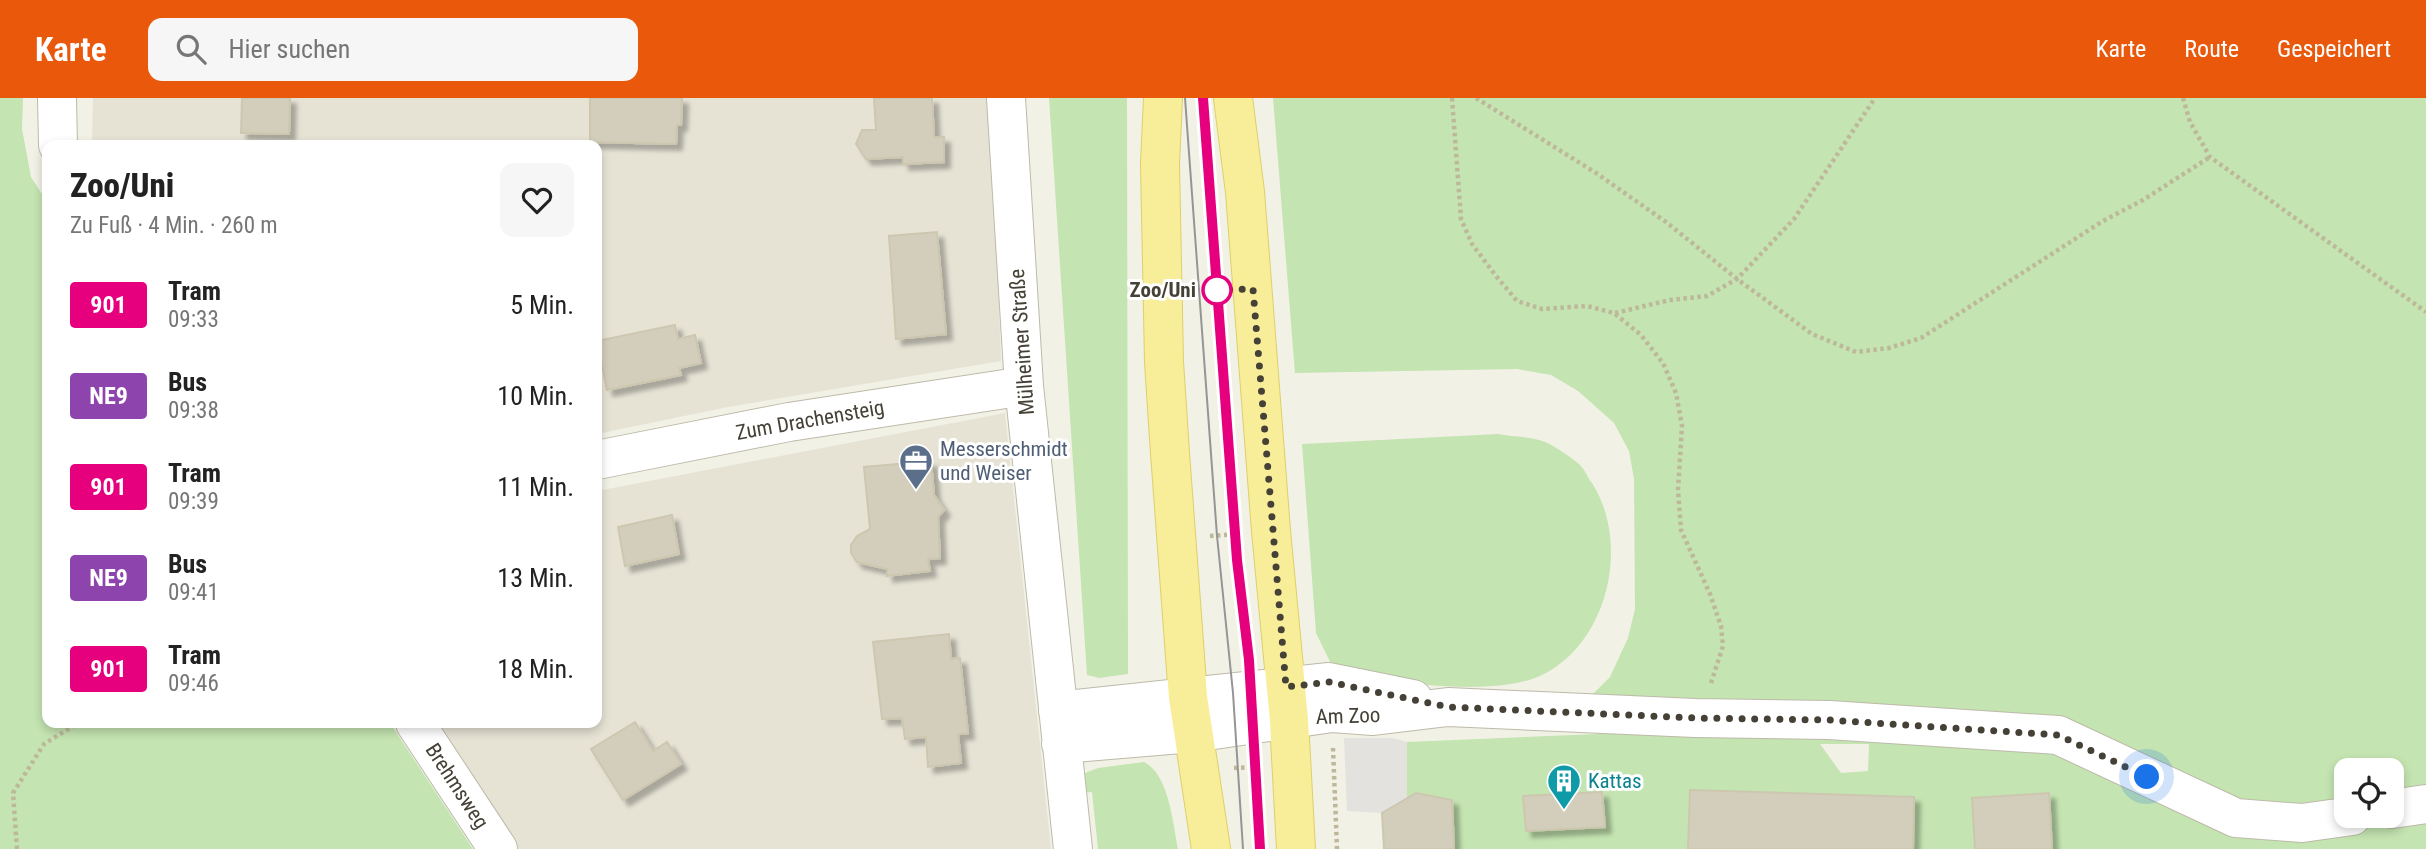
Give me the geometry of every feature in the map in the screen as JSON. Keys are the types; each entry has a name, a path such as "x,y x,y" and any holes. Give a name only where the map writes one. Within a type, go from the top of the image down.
{"main road":[{"path":"1163,98 1160,164 1164,362 1190,715 1211,849"},
{"path":"1233,98 1246,206 1287,703 1296,849"}],"street":[{"path":"57,98 58,140"},
{"name":"Mülheimer Straße","path":"1006,98 1024,386 1073,849"},
{"name":"Zum Drachensteig","path":"602,459 789,422 1024,386"},
{"name":"Am Zoo","path":"1287,703 1329,682 1448,707 1695,718 1829,720 2058,735 2236,818 2302,823 2334,819"},
{"path":"1060,728 1287,703"},
{"name":"Brehmsweg","path":"418,728 498,849"},
{"path":"2404,807 2426,804"}],"path":[{"path":"1452,98 1461,219 1472,244 1517,301 1542,309 1587,306 1614,313 1641,335 1662,363 1676,394 1682,426 1678,490 1681,530 1710,594 1721,626 1723,646 1713,679 1695,718"},
{"path":"1476,98 1596,173 1666,222 1812,334 1856,352 1889,348 1921,338 2103,221 2143,200 2210,158"},
{"path":"1614,313 1670,300 1707,296 1737,279 1794,219 1875,98"},
{"path":"2183,98 2190,122 2210,158 2426,312"},
{"path":"1176,539 1271,531"},
{"path":"17,849 13,793 44,744 70,728"},
{"path":"1334,762 1337,849"}],"shaded area":[{"path":"93,98 991,98 1001,361 728,407 602,433 602,140 92,140"},
{"path":"1005,413 1051,849 518,849 438,728 602,728 602,490"},
{"path":"1344,738 1392,738 1407,742 1407,798 1382,813 1347,811"}],"green space":[{"path":"0,98 23,98 22,129 31,177 42,194 42,728 393,728 473,849 0,849"},
{"path":"1049,98 1127,98 1128,674 1099,678 1087,675"},
{"path":"1273,98 2426,98 2426,849 1384,849 1382,813 1407,798 1407,742 1598,734 1586,701 1610,677 1628,638 1635,609 1634,479 1629,451 1614,423 1578,391 1551,375 1517,369 1295,373","holes":["1820,744 1869,744 1868,771 1841,773"]},
{"path":"1498,434 1540,440 1554,446 1580,465 1604,508 1610,535 1611,563 1606,591 1597,617 1582,641 1563,661 1540,676 1519,683 1440,686 1336,674 1316,633 1302,444"},
{"path":"1144,762 1159,777 1164,788 1178,849 1098,849 1092,792 1081,793 1080,775 1098,768"}],"building":[{"path":"242,98 290,98 289,134 241,133"},
{"path":"590,98 682,98 681,125 677,125 676,144 590,140"},
{"path":"874,98 932,98 934,137 944,137 944,162 903,164 903,157 866,159 856,144 862,130 876,130"},
{"path":"937,232 946,334 896,339 889,236"},
{"path":"675,325 678,339 695,335 701,363 679,368 681,375 607,390 602,366 602,340"},
{"path":"931,461 934,495 944,510 938,517 940,558 928,559 930,571 887,576 887,569 857,562 851,553 851,545 857,536 870,529 864,467"},
{"path":"672,515 679,554 625,566 618,527"},
{"path":"949,634 951,659 960,658 968,733 958,734 961,763 928,767 926,737 905,739 902,718 882,719 873,642"},
{"path":"635,722 653,751 667,742 681,764 623,800 591,749"},
{"path":"1690,790 1914,797 1913,849 1688,849"},
{"name":"Kattas","path":"1602,792 1605,827 1526,831 1523,796"},
{"path":"1416,793 1452,800 1454,849 1384,849 1382,813"},
{"path":"2049,793 2052,849 1975,849 1972,798"}],"tram line":[{"path":"1185,98 1243,849"},
{"path":"1203,98 1237,560 1249,660 1260,849"},
{"name":"901","path":"1203,98 1237,560 1249,660 1260,849"}],"place":[{"name":"Zoo/Uni","path":"1217,290"},
{"name":"Messerschmidt und Weiser","path":"916,491"},
{"name":"Kattas","path":"1564,811"}],"route":[{"path":"1217,290 1253,289 1286,687 1329,682 1448,707 1695,718 1829,720 2058,735 2147,777"}]}
